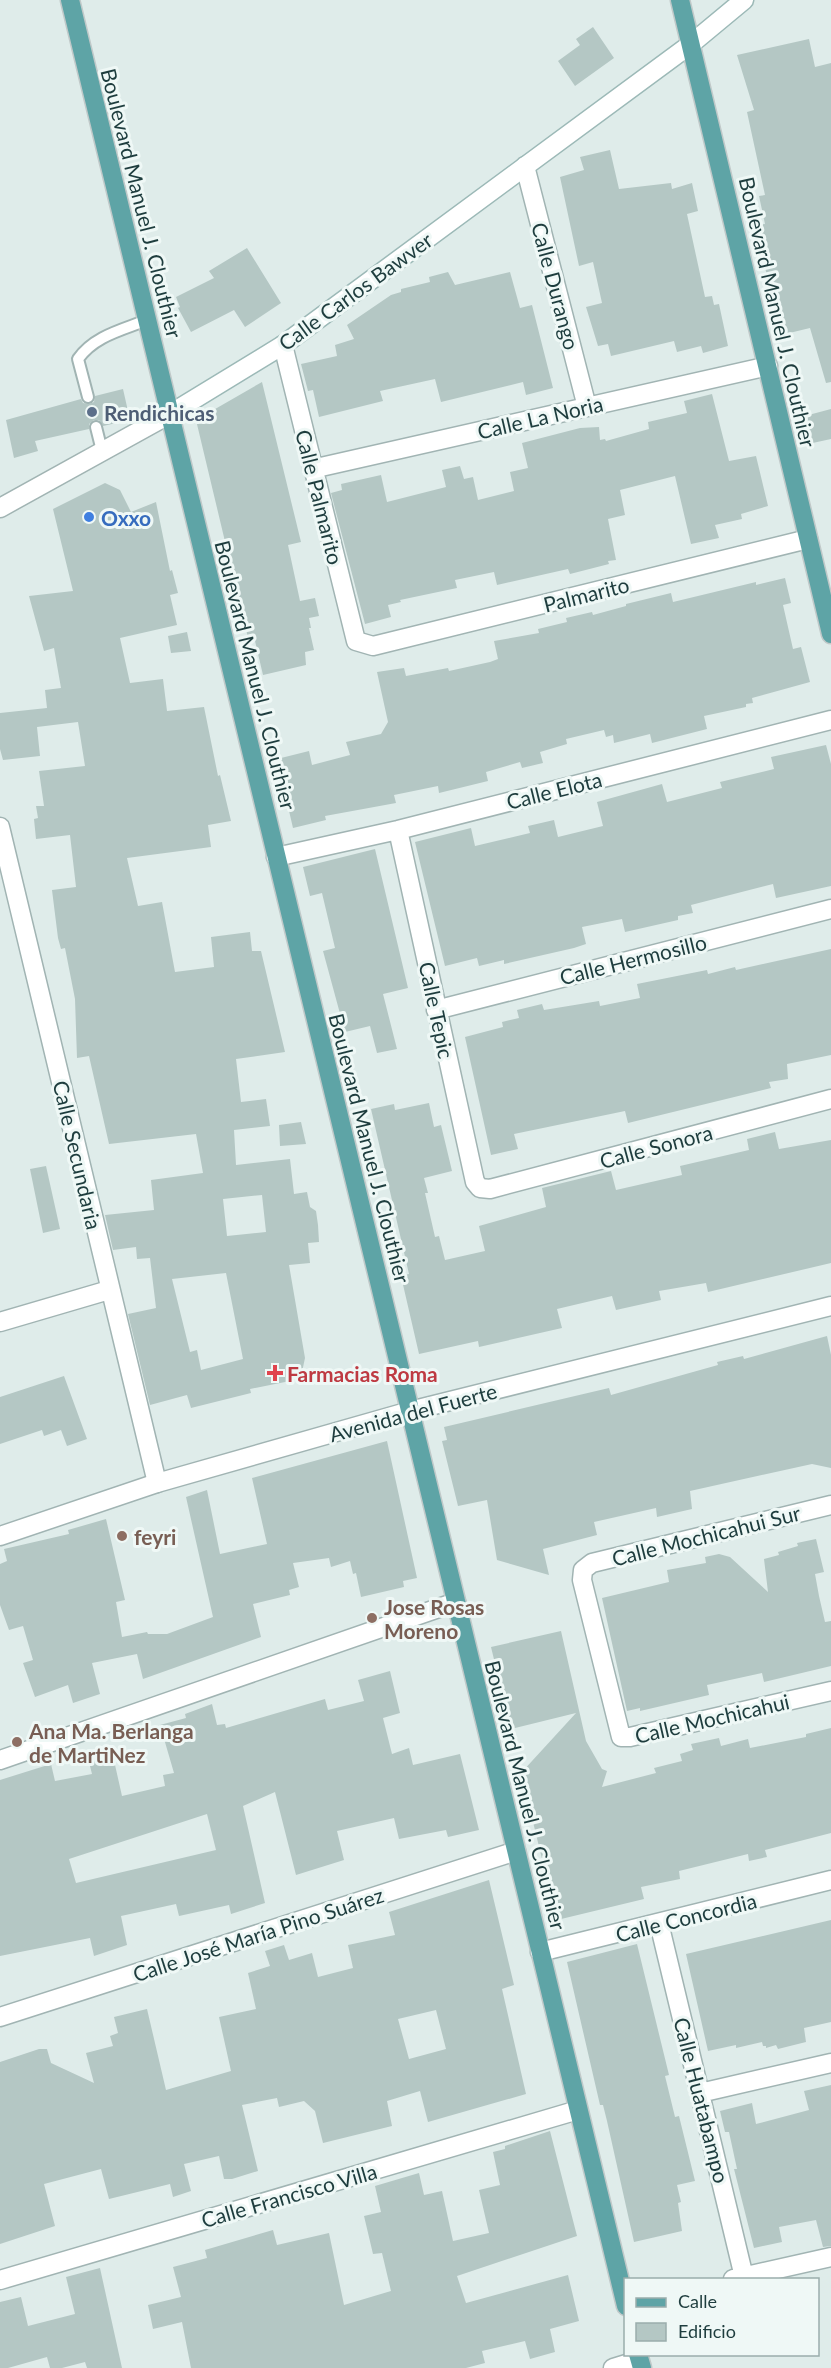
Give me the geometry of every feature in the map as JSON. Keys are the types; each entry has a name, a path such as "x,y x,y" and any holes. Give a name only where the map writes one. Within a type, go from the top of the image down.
{"main road":[{"name":"Boulevard Manuel J. Clouthier","path":"70,0 624,2301"},
{"name":"Boulevard Manuel J. Clouthier","path":"680,0 831,634"}],"street":[{"name":"Calle Carlos Bawver","path":"0,508 170,414 283,345 690,44 744,0"},
{"name":"Calle Durango","path":"525,166 587,406"},
{"name":"Calle Palmarito","path":"283,345 356,640 364,645"},
{"name":"Calle La Noria","path":"312,469 768,366"},
{"name":"Palmarito","path":"364,645 373,646 808,539"},
{"name":"Calle Elota","path":"276,857 398,830 831,720"},
{"name":"Calle Secundaria","path":"0,827 157,1483"},
{"name":"Calle Tepic","path":"398,830 475,1182 480,1188"},
{"name":"Calle Hermosillo","path":"436,1010 831,909"},
{"name":"Calle Sonora","path":"480,1188 490,1189 831,1099"},
{"path":"0,1322 109,1290"},
{"name":"Avenida del Fuerte","path":"0,1536 157,1483 410,1411 831,1306"},
{"name":"Calle Mochicahui Sur","path":"583,1570 592,1563 831,1505"},
{"name":"Calle Mochicahui","path":"583,1570 582,1580 621,1737 630,1737 831,1691"},
{"path":"0,1760 456,1602"},
{"name":"Calle José María Pino Suárez","path":"0,2017 516,1851"},
{"name":"Calle Concordia","path":"540,1952 831,1880"},
{"name":"Calle Huatabampo","path":"659,1923 700,2093 739,2278"},
{"path":"700,2093 831,2063"},
{"name":"Calle Francisco Villa","path":"0,2280 578,2110"},
{"path":"739,2278 831,2257"},
{"path":"613,2368 640,2361"}],"lane":[{"path":"88,397 78,359 86,348 94,341 147,320"},
{"path":"96,427 102,451"}],"building":[{"path":"593,27 614,58 575,86 558,61 580,45 576,39"},
{"path":"809,39 815,67 831,63 831,382 826,383 810,328 781,335 755,225 765,224 759,196 765,195 747,112 754,110 737,55"},
{"path":"610,150 619,189 671,183 672,189 692,183 698,211 687,214 705,297 712,296 714,305 719,304 728,346 703,353 701,346 677,352 674,341 611,356 608,344 598,346 586,307 602,303 593,262 579,266 560,177 584,170 580,157"},
{"path":"247,248 281,303 245,327 234,310 191,332 178,308 180,307 176,297 214,278 209,271"},
{"path":"448,272 455,285 510,272 520,308 532,305 553,388 526,395 523,382 441,402 435,379 380,391 383,401 319,417 313,390 308,391 301,364 337,356 335,345 354,339 347,325 391,295 401,292 401,289 430,282 429,277"},
{"path":"262,382 301,542 288,545 300,601 315,598 319,616 309,618 314,650 305,652 306,665 263,675 255,641 249,642 196,420"},
{"path":"123,389 130,420 103,426 99,420 94,420 89,424 89,429 35,441 38,451 14,458 6,420 81,399 83,403 89,404 94,402 95,396"},
{"path":"712,394 729,461 756,456 768,506 741,514 742,519 715,525 719,538 691,544 675,476 620,490 625,515 608,519 616,560 608,561 609,564 570,574 568,569 497,585 494,572 455,580 457,588 400,600 401,602 388,605 391,617 365,624 331,493 342,490 341,484 381,475 387,502 446,487 442,470 460,466 464,479 473,477 478,500 514,491 510,472 528,468 522,443 580,428 599,427 600,440 605,439 606,441 649,429 648,422 687,413 684,401"},
{"path":"831,409 831,439 808,444 801,417"},
{"path":"105,483 120,490 131,512 156,502 170,571 172,570 178,593 170,595 177,625 120,638 130,683 163,679 167,711 204,707 218,776 220,775 231,821 208,825 211,847 127,858 138,906 162,902 175,972 214,967 211,937 250,932 252,951 261,951 285,1052 236,1059 241,1102 266,1099 270,1126 234,1130 236,1165 290,1159 294,1194 307,1192 310,1207 316,1211 319,1242 308,1243 310,1263 289,1265 305,1358 302,1372 290,1381 250,1389 251,1393 191,1408 187,1395 150,1405 128,1314 156,1308 150,1258 137,1259 136,1247 113,1250 105,1215 154,1210 151,1180 203,1173 196,1134 109,1144 89,1056 77,1058 75,999 65,948 61,949 58,938 52,890 76,887 70,835 36,839 34,819 38,818 36,806 44,806 39,771 85,766 78,722 37,727 40,756 3,760 0,749 0,713 47,708 45,690 61,688 54,648 44,651 29,596 73,591 53,509","holes":["262,1195 266,1232 227,1236 223,1199","226,1273 243,1359 201,1370 197,1350 190,1352 172,1279"]},
{"path":"785,578 791,603 783,605 793,649 801,647 810,682 752,698 753,703 746,704 746,707 704,716 707,729 652,743 650,734 614,743 613,735 606,737 604,730 566,739 567,744 540,752 543,763 522,768 520,762 486,772 488,781 439,793 438,786 394,795 396,803 325,816 326,820 293,828 277,759 309,751 312,765 350,755 346,742 381,734 388,722 377,672 404,668 406,676 448,668 449,671 490,662 498,659 494,641 539,633 538,629 567,622 566,618 592,612 593,615 671,593 673,602 756,582 756,585"},
{"path":"187,632 191,651 171,653 168,636"},
{"path":"826,745 831,764 831,886 776,898 773,884 691,905 693,913 678,916 678,920 625,932 622,919 582,927 586,944 574,948 504,964 504,960 479,966 477,958 445,966 415,842 471,828 475,846 530,833 528,826 554,820 558,837 603,826 597,802 662,784 667,802 722,788 720,782 774,769 771,757"},
{"path":"375,849 408,988 383,994 397,1049 377,1053 370,1026 345,1032 323,951 335,948 322,893 310,896 303,867"},
{"path":"831,949 831,1055 787,1064 788,1079 769,1082 771,1088 628,1123 625,1111 514,1134 518,1149 491,1155 465,1037 503,1027 502,1022 519,1018 517,1010 542,1004 544,1010 599,1001 600,1006 640,998 637,984 707,970 708,974 735,967 736,970"},
{"path":"429,1103 434,1127 441,1125 452,1171 424,1178 435,1237 439,1236 445,1260 485,1251 479,1226 546,1207 542,1188 611,1171 616,1190 682,1175 680,1166 749,1150 747,1139 775,1132 779,1149 831,1140 831,1263 708,1292 706,1283 659,1291 661,1300 616,1310 612,1296 557,1309 562,1328 479,1347 478,1341 419,1354 401,1276 409,1274 371,1109 394,1104 395,1110"},
{"path":"301,1122 306,1144 280,1146 279,1125"},
{"path":"46,1166 60,1229 43,1233 30,1169"},
{"path":"827,1336 831,1355 831,1468 812,1464 690,1491 692,1509 657,1517 656,1508 594,1522 597,1535 543,1549 549,1575 497,1560 487,1500 458,1506 442,1441 447,1440 444,1427 609,1388 611,1395 718,1365 717,1362 743,1356 744,1359"},
{"path":"64,1376 87,1439 67,1446 61,1430 44,1436 42,1430 0,1444 0,1397"},
{"path":"387,1441 417,1578 403,1581 404,1587 361,1597 356,1573 353,1574 350,1561 331,1567 329,1558 293,1563 299,1587 289,1590 290,1595 253,1604 261,1637 143,1679 137,1654 92,1663 100,1694 73,1703 68,1685 35,1697 23,1663 33,1660 23,1626 9,1630 0,1605 0,1564 7,1561 4,1549 69,1534 68,1530 106,1519 125,1600 116,1602 122,1637 147,1632 148,1634 167,1634 213,1617 186,1497 207,1490 220,1554 267,1544 252,1478"},
{"path":"816,1539 824,1572 815,1574 819,1596 825,1622 831,1621 831,1666 764,1682 762,1673 707,1685 709,1695 640,1711 640,1708 627,1711 602,1598 669,1582 667,1570 706,1563 705,1557 719,1554 730,1557 768,1592 764,1559 798,1546 797,1543"},
{"path":"561,1631 586,1741 602,1769 607,1771 602,1787 656,1773 654,1768 682,1761 680,1754 693,1750 691,1744 719,1738 721,1746 748,1739 750,1748 806,1737 806,1734 831,1728 831,1833 765,1850 767,1857 749,1861 748,1854 679,1871 680,1879 641,1887 644,1899 557,1920 521,1773 576,1713 511,1729 491,1647"},
{"path":"390,1671 400,1713 383,1718 392,1754 409,1748 413,1765 460,1754 479,1830 448,1837 446,1830 399,1839 394,1818 337,1831 344,1860 296,1875 275,1792 243,1806 265,1903 231,1914 229,1905 179,1916 176,1904 121,1916 127,1945 94,1956 90,1938 0,1956 0,1780 51,1764 55,1781 92,1774 89,1762 113,1756 122,1796 165,1786 163,1775 174,1773 160,1725 186,1718 185,1714 212,1704 217,1725 225,1724 226,1728 325,1699 328,1710 364,1701 358,1680","holes":["207,1814 216,1850 76,1883 69,1859"]},
{"path":"489,1880 514,1985 502,1989 526,2094 428,2122 420,2091 387,2101 392,2126 323,2143 315,2111 304,2101 279,2107 277,2098 242,2105 258,2171 232,2179 224,2179 219,2156 184,2164 191,2191 173,2197 170,2184 109,2199 101,2169 44,2184 55,2226 0,2244 0,2062 39,2049 47,2049 51,2063 94,2083 86,2053 113,2046 110,2036 118,2033 114,2017 147,2009 166,2090 231,2071 219,2017 256,2009 248,1973 270,1966 265,1951 284,1945 289,1960 312,1953 318,1977 353,1968 348,1945 395,1935 389,1912","holes":["436,2010 446,2049 409,2059 398,2019"]},
{"path":"831,1920 831,2022 804,2028 806,2042 778,2049 776,2045 766,2048 762,2042 708,2051 686,1954"},
{"path":"637,1944 669,2075 665,2076 675,2117 679,2116 695,2181 677,2185 681,2202 678,2203 682,2231 634,2242 607,2121 603,2105 600,2105 567,1962"},
{"path":"831,2085 831,2246 823,2247 816,2220 779,2227 782,2242 754,2248 734,2169 737,2169 729,2132 725,2132 720,2111 752,2103 756,2124 809,2110 804,2091"},
{"path":"550,2131 577,2236 457,2276 466,2303 568,2275 579,2321 550,2329 555,2352 530,2359 525,2341 482,2351 485,2363 466,2368 191,2368 182,2322 153,2329 148,2305 181,2297 173,2267 207,2258 205,2250 273,2230 277,2245 329,2233 344,2305 391,2291 382,2253 373,2254 364,2216 381,2212 375,2186 419,2173 424,2195 442,2191 453,2241 489,2233 479,2190 500,2185 493,2152"},
{"path":"100,2268 122,2368 87,2368 85,2362 62,2368 50,2368 47,2357 8,2368 0,2368 0,2302 21,2297 28,2326 75,2314 66,2277"}],"place":[{"name":"Rendichicas","path":"92,412"},
{"name":"Oxxo","path":"89,517"},
{"name":"Farmacias Roma","path":"275,1373"},
{"name":"feyri","path":"122,1536"},
{"name":"Jose Rosas Moreno","path":"372,1618"},
{"name":"Ana Ma. Berlanga de MartiNez","path":"17,1742"}]}
